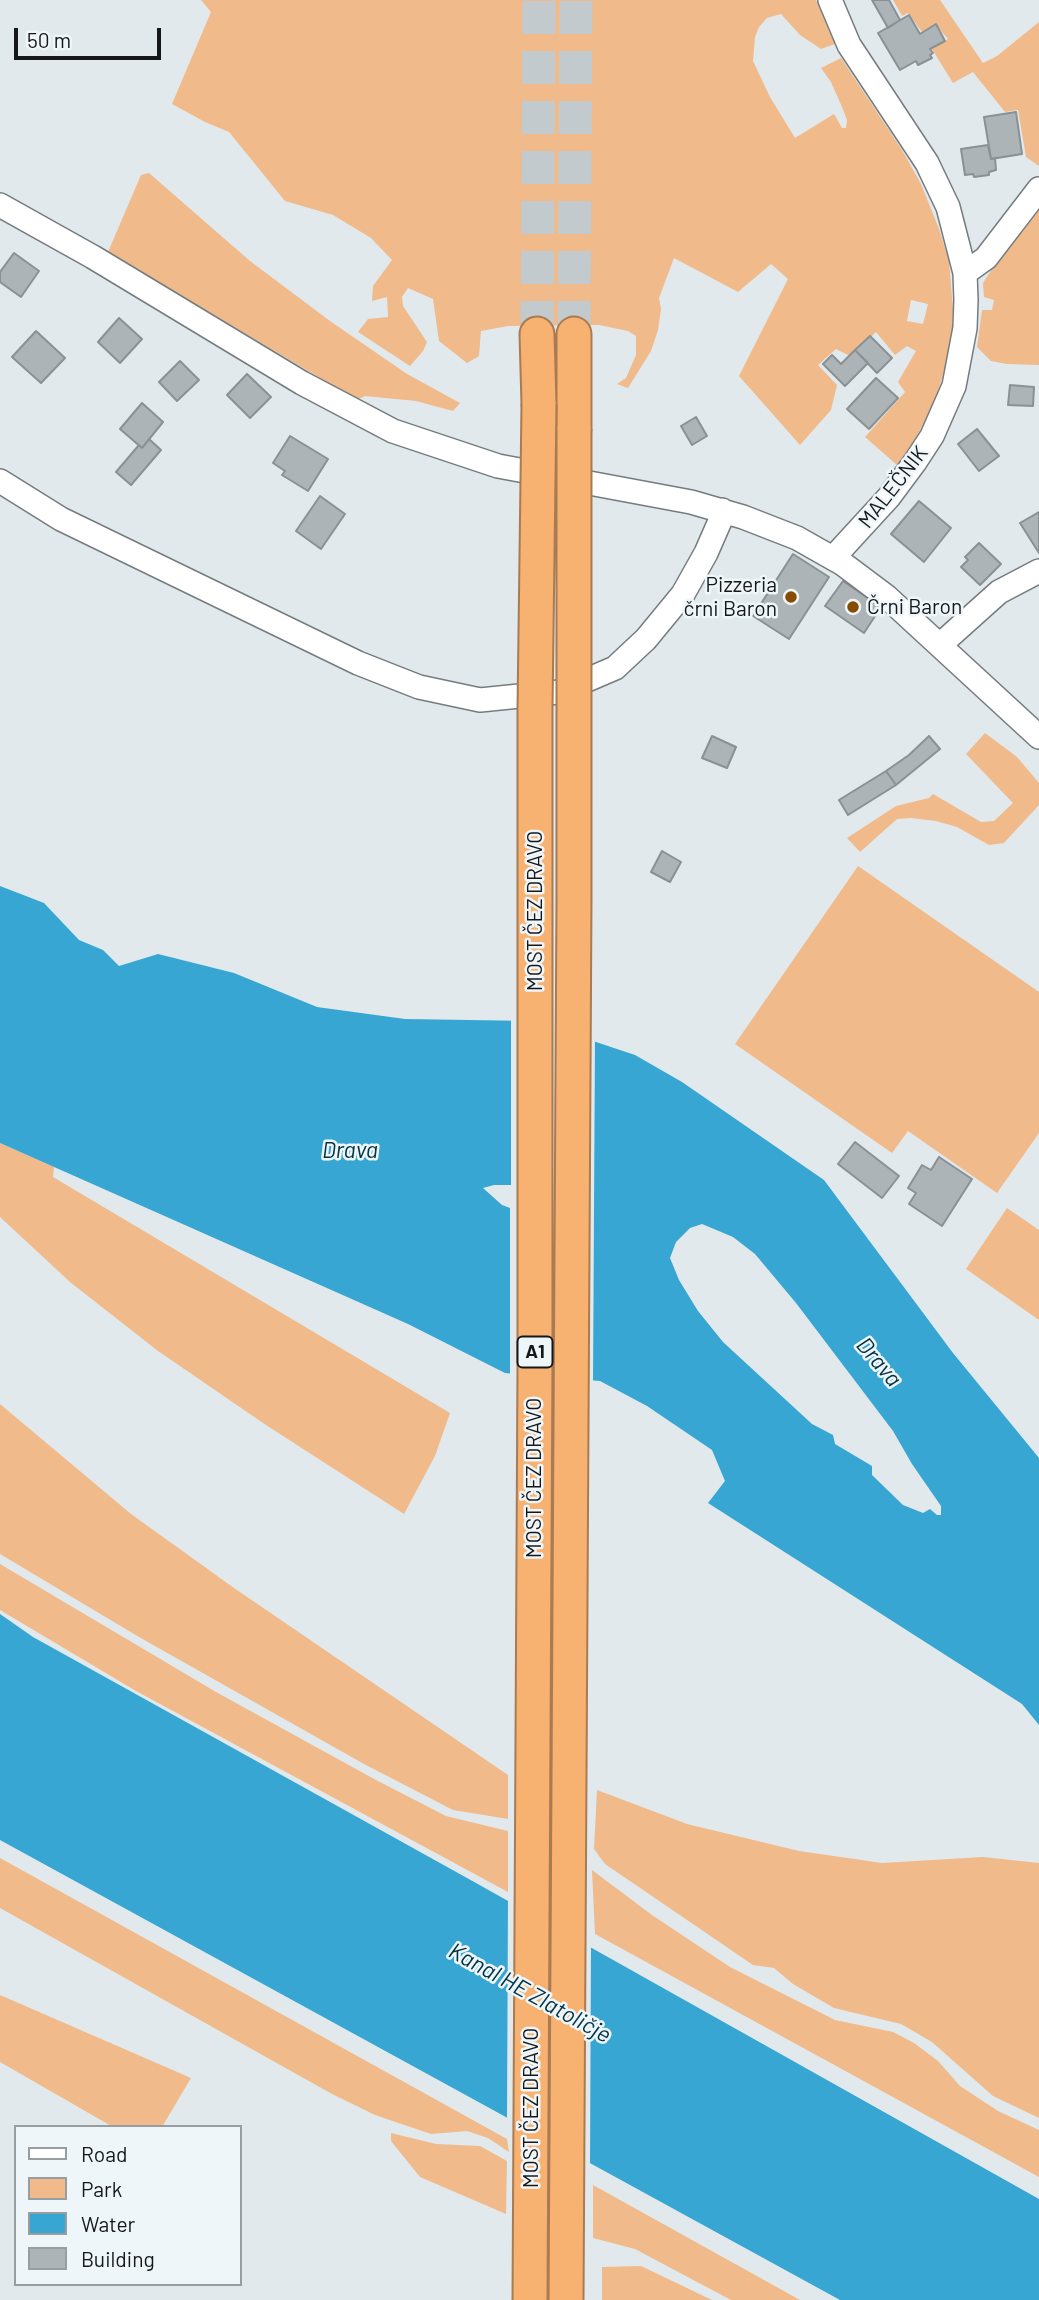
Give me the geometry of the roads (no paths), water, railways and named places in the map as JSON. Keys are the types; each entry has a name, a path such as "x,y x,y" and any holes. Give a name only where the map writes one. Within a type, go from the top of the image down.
{"highway":[{"name":"MOST ČEZ DRAVO","path":"530,2300 535,1380 535,708 539,404 537,334"},
{"name":"MOST ČEZ DRAVO","path":"566,2300 574,899 574,334"}],"street":[{"name":"MALEČNIK","path":"830,0 849,46 927,163 948,207 965,273 965,328 954,386 943,413 915,462 889,497 833,558"},
{"path":"965,273 986,258 1039,189"},
{"path":"0,205 93,257 302,383 393,431 498,466 691,502 779,530 833,558 887,597 1039,737"},
{"path":"0,481 61,519 358,663 419,687 480,700 559,692 615,668 646,639 683,594 706,553 722,510"},
{"path":"941,645 999,592 1039,571"}],"water":[{"name":"Drava","path":"0,886 44,903 79,940 103,950 119,966 158,954 234,973 317,1007 405,1019 533,1021 635,1055 682,1082 824,1180 953,1353 1039,1458 1039,1725 1022,1704 708,1503 725,1481 712,1450 647,1406 600,1381 505,1373 408,1324 0,1143","holes":["494,1185 526,1185 573,1201 569,1230 502,1205 483,1188","702,1224 733,1237 755,1254 796,1303 893,1431 941,1506 941,1515 930,1509 923,1513 903,1505 872,1475 872,1466 835,1444 833,1435 812,1424 723,1342 698,1311 679,1280 670,1258 676,1242 690,1228"]},
{"name":"Kanal HE Zlatoličje","path":"0,1614 33,1637 1039,2199 1039,2300 840,2300 0,1840"}],"tunnel":[{"path":"537,334 539,0"},
{"path":"574,334 576,0"}],"place":[{"name":"Pizzeria črni Baron","path":"791,597"},
{"name":"Črni Baron","path":"853,607"}]}
